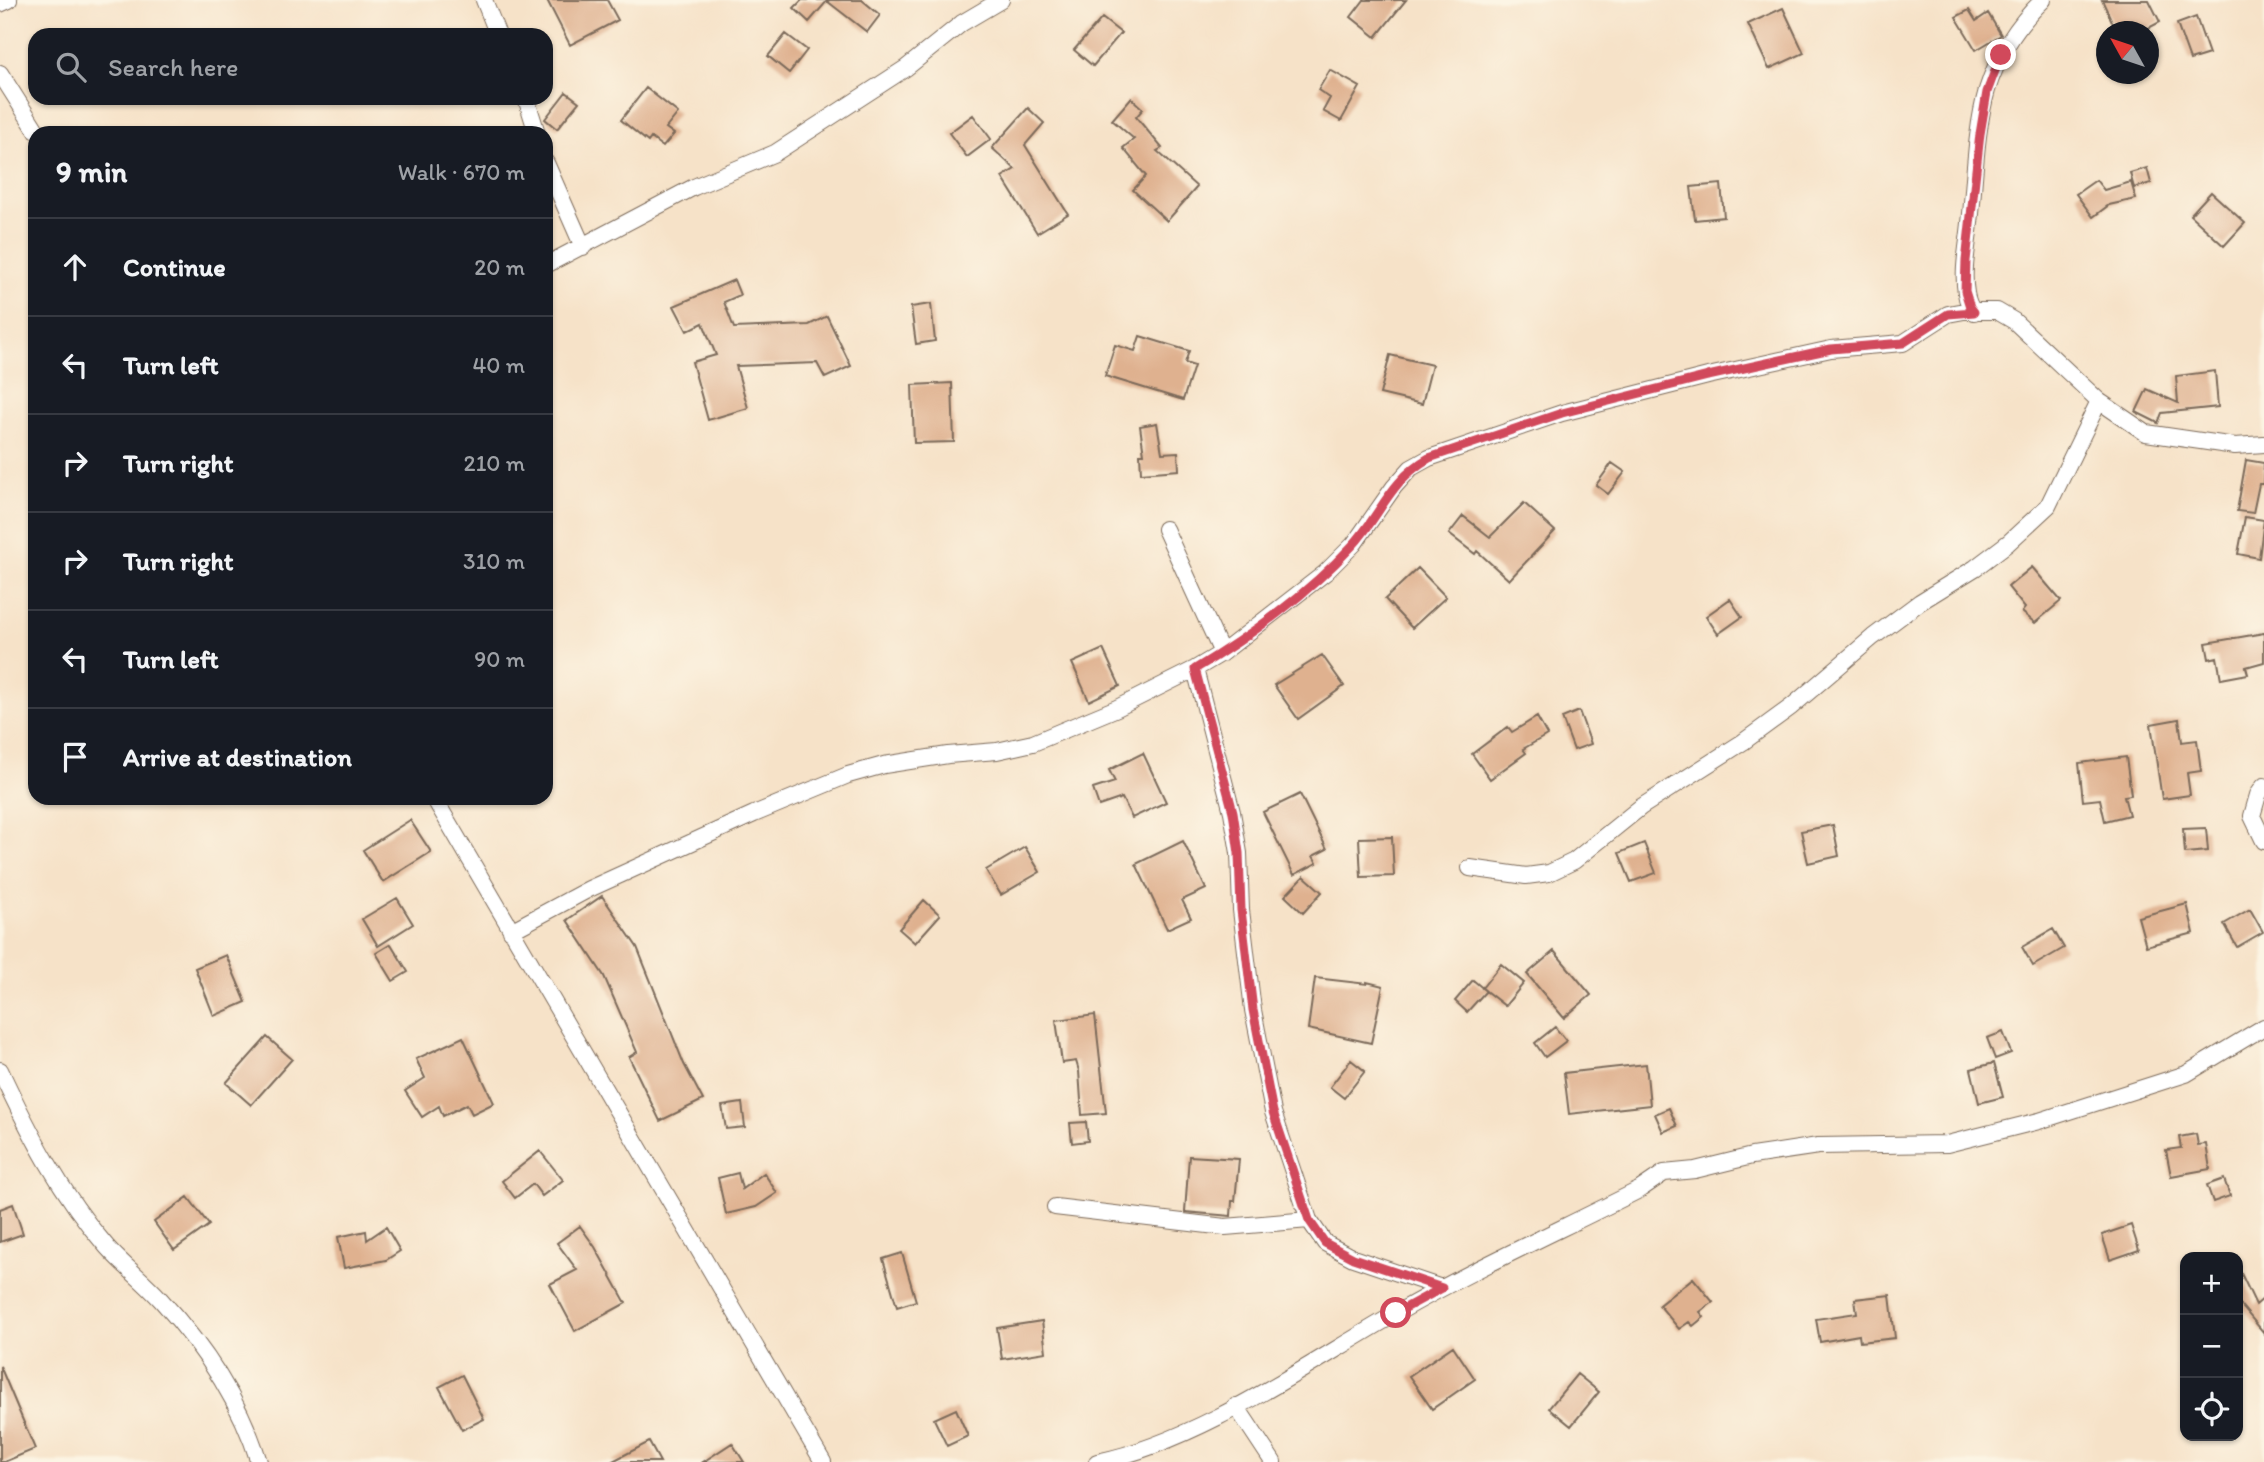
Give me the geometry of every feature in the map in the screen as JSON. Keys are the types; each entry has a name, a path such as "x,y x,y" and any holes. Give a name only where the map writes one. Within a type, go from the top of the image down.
{"street":[{"path":"0,4 9,0"},
{"path":"484,0 495,28"},
{"path":"553,262 694,187 775,153 906,68 962,23 1001,0"},
{"path":"1974,312 1965,291 1966,261 1987,92 2001,55 2023,18 2043,0"},
{"path":"0,73 34,126"},
{"path":"528,105 535,126"},
{"path":"553,179 583,247"},
{"path":"511,931 589,890 754,814 848,775 884,765 997,751 1033,743 1117,708 1222,653 1325,573 1354,544 1394,487 1411,468 1429,458 1562,413 1708,376 1831,349 1903,343 1948,314 1997,312 2014,321 2099,401 2146,433 2235,446 2264,444"},
{"path":"1470,868 1526,877 1549,873 1574,861 1641,807 1743,742 1791,707 1873,637 1920,601 1975,568 2008,543 2048,506 2099,401"},
{"path":"1165,529 1222,653"},
{"path":"1195,669 1233,812 1253,1010 1273,1112 1309,1220 1325,1243 1353,1258 1442,1288"},
{"path":"2264,786 2258,795 2252,817 2264,841"},
{"path":"439,805 823,1462"},
{"path":"1097,1462 1169,1440 1236,1406 1442,1288 1639,1191 1664,1173 1695,1170 1752,1156 1818,1146 1947,1144 2039,1121 2186,1074 2264,1027"},
{"path":"0,1070 36,1145 69,1199 108,1248 161,1300 223,1380 250,1432 259,1462"},
{"path":"1055,1208 1225,1227 1309,1220"},
{"path":"1236,1406 1273,1462"}],"building":[{"path":"547,0 607,0 618,20 570,45"},
{"path":"802,0 862,0 880,15 867,32 827,1 809,22 794,8"},
{"path":"1364,0 1406,0 1376,37 1351,17"},
{"path":"2102,0 2149,0 2160,22 2159,21 2112,21"},
{"path":"1783,8 1804,53 1769,69 1748,24"},
{"path":"1969,10 1976,21 1988,13 2001,35 1976,50 1956,17"},
{"path":"2196,17 2209,54 2190,60 2177,24"},
{"path":"1102,18 1121,33 1093,66 1074,50"},
{"path":"786,34 807,50 789,73 768,56"},
{"path":"1330,70 1360,87 1341,121 1323,111 1330,98 1318,90"},
{"path":"646,88 678,113 666,128 674,134 663,147 651,138 648,142 621,120"},
{"path":"566,92 579,102 557,129 545,119"},
{"path":"1131,98 1143,109 1136,117 1162,148 1157,151 1197,187 1167,221 1133,190 1146,176 1123,148 1134,139 1112,120"},
{"path":"1028,108 1044,123 1025,145 1068,214 1037,233 1002,177 1015,169 992,148"},
{"path":"973,115 991,139 967,157 949,133"},
{"path":"2147,168 2151,183 2134,188 2130,173"},
{"path":"2096,180 2104,190 2131,182 2136,199 2109,205 2093,217 2076,194"},
{"path":"1721,184 1724,217 1695,220 1691,187"},
{"path":"2211,192 2245,223 2224,246 2190,215"},
{"path":"734,280 740,295 724,302 734,328 809,325 827,316 851,366 825,378 817,363 736,366 748,408 708,420 692,362 716,355 703,323 687,331 674,306"},
{"path":"931,304 935,341 916,344 911,307"},
{"path":"1140,336 1189,351 1185,363 1194,366 1183,400 1105,376 1115,345 1135,351"},
{"path":"1390,355 1432,365 1422,404 1380,394"},
{"path":"2215,371 2218,407 2162,413 2158,423 2136,412 2147,389 2178,403 2176,376"},
{"path":"952,383 954,442 914,443 912,385"},
{"path":"1157,423 1162,453 1178,452 1179,470 1141,473 1140,454 1144,454 1140,426"},
{"path":"2246,460 2264,463 2263,484 2259,484 2253,513 2237,511"},
{"path":"1612,463 1625,472 1608,494 1596,485"},
{"path":"1524,503 1555,531 1509,580 1477,551 1475,554 1449,534 1463,516 1490,537"},
{"path":"2245,517 2264,520 2259,558 2238,554"},
{"path":"2032,567 2061,601 2035,623 2022,612 2025,608 2008,587"},
{"path":"1418,568 1446,597 1412,628 1385,599"},
{"path":"1730,599 1742,617 1718,634 1706,616"},
{"path":"2264,633 2264,662 2246,667 2248,674 2221,679 2217,657 2209,659 2206,643"},
{"path":"1103,649 1120,686 1089,701 1072,663"},
{"path":"1322,655 1344,686 1298,719 1274,685"},
{"path":"1579,711 1591,744 1574,750 1562,718"},
{"path":"1537,717 1547,735 1523,749 1526,753 1490,779 1472,754 1508,727 1512,732"},
{"path":"2179,719 2182,742 2197,740 2201,771 2187,773 2190,795 2162,799 2151,724"},
{"path":"1143,753 1166,802 1132,818 1122,798 1099,806 1093,789 1115,782 1109,770"},
{"path":"2126,757 2131,795 2124,796 2129,815 2105,821 2100,799 2083,801 2079,763"},
{"path":"1300,794 1327,849 1313,856 1317,863 1294,875 1263,812"},
{"path":"410,820 431,852 383,882 363,850"},
{"path":"1833,825 1839,856 1808,863 1801,831"},
{"path":"2206,828 2208,851 2185,853 2183,829"},
{"path":"1392,837 1394,876 1361,877 1359,838"},
{"path":"1183,841 1206,889 1182,900 1191,918 1167,929 1136,864"},
{"path":"1644,843 1656,873 1631,882 1619,853"},
{"path":"1025,847 1040,872 1001,895 986,870"},
{"path":"1304,876 1322,892 1303,913 1285,896"},
{"path":"602,896 637,947 684,1064 703,1100 660,1121 629,1057 637,1052 604,976 567,920"},
{"path":"397,898 413,924 378,946 362,919"},
{"path":"924,900 940,915 915,943 899,929"},
{"path":"2187,904 2194,933 2146,946 2138,917"},
{"path":"2250,909 2263,932 2237,947 2224,924"},
{"path":"2053,929 2064,948 2033,966 2022,947"},
{"path":"391,944 408,972 393,981 376,953"},
{"path":"1554,951 1591,995 1564,1018 1527,974"},
{"path":"226,955 246,1002 214,1016 195,968"},
{"path":"1501,964 1524,983 1505,1006 1482,988"},
{"path":"1315,978 1367,982 1383,986 1371,1043 1308,1029"},
{"path":"1473,980 1486,991 1467,1012 1455,1001"},
{"path":"1095,1015 1106,1113 1082,1115 1079,1071 1076,1061 1062,1063 1056,1020"},
{"path":"1555,1027 1566,1041 1545,1057 1535,1043"},
{"path":"2003,1032 2011,1053 1995,1059 1987,1038"},
{"path":"267,1037 292,1059 251,1105 226,1083"},
{"path":"463,1037 494,1103 472,1114 467,1104 443,1116 439,1106 422,1117 405,1091 425,1078 416,1059"},
{"path":"1351,1060 1365,1071 1344,1098 1330,1087"},
{"path":"1994,1063 2003,1097 1979,1103 1971,1069"},
{"path":"1646,1064 1650,1105 1569,1114 1564,1073"},
{"path":"742,1103 745,1127 726,1129 722,1106"},
{"path":"1669,1108 1677,1126 1663,1132 1655,1114"},
{"path":"1086,1122 1088,1141 1072,1143 1070,1123"},
{"path":"2196,1134 2198,1145 2206,1144 2210,1169 2171,1176 2166,1150 2181,1148 2179,1137"},
{"path":"540,1151 563,1180 542,1196 533,1184 515,1198 502,1181"},
{"path":"1189,1156 1239,1159 1231,1216 1185,1212"},
{"path":"738,1173 742,1189 764,1173 777,1193 756,1207 726,1214 718,1178"},
{"path":"2224,1179 2230,1196 2213,1202 2207,1185"},
{"path":"188,1197 209,1225 174,1250 154,1222"},
{"path":"13,1204 23,1234 0,1242 0,1209"},
{"path":"2131,1225 2139,1250 2110,1260 2102,1235"},
{"path":"580,1226 595,1247 626,1303 575,1331 550,1284 577,1270 557,1243"},
{"path":"386,1227 400,1251 386,1260 344,1268 338,1237 366,1231 367,1240"},
{"path":"902,1253 916,1301 897,1307 883,1259"},
{"path":"1693,1278 1713,1302 1700,1312 1704,1317 1693,1326 1689,1322 1679,1329 1659,1305"},
{"path":"2243,1278 2256,1305 2264,1298 2264,1333 2243,1308"},
{"path":"1890,1295 1895,1338 1860,1342 1859,1335 1820,1342 1816,1319 1857,1313 1855,1299"},
{"path":"1042,1321 1046,1352 1002,1359 997,1328"},
{"path":"1453,1346 1475,1379 1432,1409 1409,1376"},
{"path":"0,1366 35,1449 4,1462 0,1462"},
{"path":"1577,1374 1599,1392 1571,1426 1549,1408"},
{"path":"462,1375 484,1419 462,1430 439,1387"},
{"path":"956,1409 968,1436 947,1446 934,1419"},
{"path":"649,1442 660,1462 611,1462"},
{"path":"732,1443 744,1462 703,1462"}],"route":[{"path":"1396,1313 1442,1288 1353,1258 1325,1243 1309,1220 1273,1112 1253,1010 1233,812 1195,669 1222,653 1325,573 1354,544 1394,487 1411,468 1429,458 1562,413 1708,376 1831,349 1903,343 1948,314 1974,312 1965,291 1966,261 1987,92 2001,55"}]}
